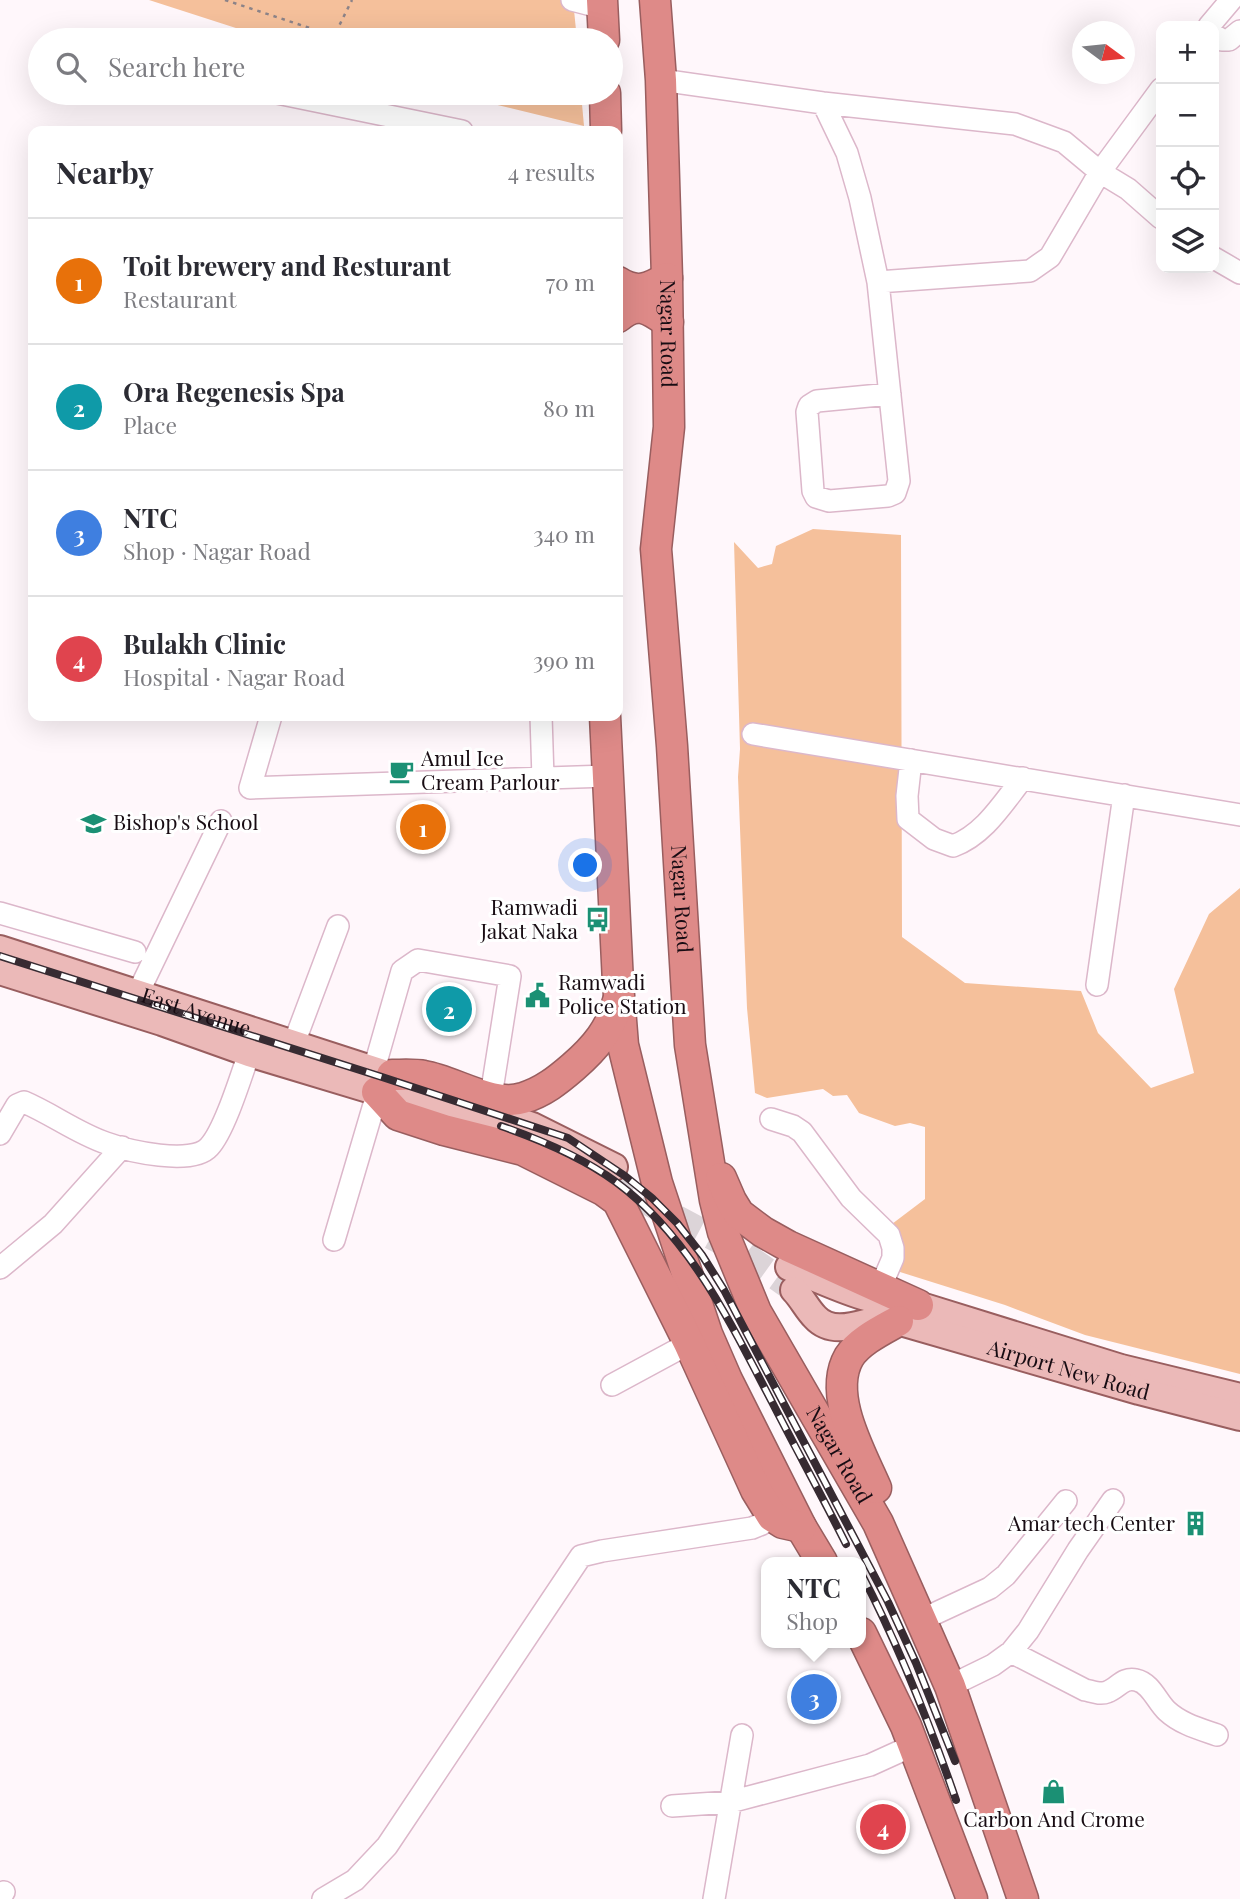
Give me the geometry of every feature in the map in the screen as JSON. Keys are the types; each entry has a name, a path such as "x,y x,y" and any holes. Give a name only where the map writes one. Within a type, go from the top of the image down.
{"highway":[{"name":"Nagar Road","path":"655,0 661,80 669,427 656,549 672,746 690,1045 715,1200 723,1232 756,1312 878,1524 921,1620 950,1686 1023,1899"},
{"path":"603,4 604,28"},
{"path":"605,105 606,126"},
{"path":"623,284 639,291 650,289 667,278"},
{"path":"623,313 639,307 650,310 668,322"},
{"path":"606,721 623,1045 698,1339 757,1490 772,1516 783,1523 801,1527"},
{"path":"619,997 614,1017 601,1040 550,1086 522,1099 507,1100 425,1076 382,1077 398,1115 523,1150 603,1190 618,1201 698,1339 727,1380 801,1527 819,1557"},
{"path":"704,1136 731,1201 749,1223 788,1246 881,1286 908,1313 850,1355 845,1367 842,1396 845,1413 879,1496 884,1515 885,1540"},
{"path":"866,1642 914,1745 972,1899"}],"main road":[{"name":"East Avenue","path":"0,949 138,993 253,1042 295,1043 382,1077"},
{"name":"East Avenue","path":"0,971 162,1022 253,1042 382,1077"},
{"path":"382,1077 611,1174"},
{"path":"791,1279 861,1296 908,1313 852,1326 832,1327 814,1316 791,1279"},
{"name":"Airport New Road","path":"908,1313 1240,1397"},
{"name":"Airport New Road","path":"908,1313 1139,1391 1240,1417"}],"street":[{"path":"572,0 603,4"},
{"path":"1213,21 1231,0"},
{"path":"1219,38 1229,40 1240,31"},
{"path":"661,80 823,103 1015,124 1064,142 1100,172 1128,189 1156,214"},
{"path":"878,282 1030,271 1050,257 1100,172 1156,96"},
{"path":"823,103 847,153 878,282 890,394 899,481 895,493 888,495 829,501 816,497 813,491 807,412 809,406 817,401 890,394"},
{"path":"329,105 420,126"},
{"path":"1219,261 1240,273"},
{"path":"270,721 250,788 608,776"},
{"path":"541,721 543,778"},
{"path":"753,734 1240,815"},
{"path":"911,760 907,796 908,819 934,839 953,846 968,840 984,825 1023,778"},
{"path":"1097,985 1124,795"},
{"path":"138,993 221,821"},
{"path":"0,913 135,952"},
{"path":"295,1043 338,926"},
{"path":"334,1240 382,1077 402,971 410,964 418,960 510,976 491,1096"},
{"path":"0,1134 17,1105 24,1102 105,1143 176,1157 194,1155 208,1149 219,1133 253,1042"},
{"path":"771,1119 802,1132 851,1198 889,1235 893,1258 881,1286"},
{"path":"3,1260 54,1224 122,1147"},
{"path":"612,1385 698,1339"},
{"path":"950,1686 993,1665 1011,1652 1028,1631 1078,1550 1113,1500"},
{"path":"921,1620 990,1588 1006,1575 1066,1501"},
{"path":"327,1898 355,1880 387,1846 581,1556 752,1528 772,1516"},
{"path":"1011,1652 1084,1690 1096,1693 1107,1692 1124,1680 1143,1682 1166,1711 1186,1724 1217,1735"},
{"path":"714,1899 742,1735"},
{"path":"672,1805 730,1802 870,1765 914,1745"}],"path":[{"path":"225,0 310,28"},
{"path":"338,28 352,0"}],"shaded area":[{"path":"149,0 573,0 576,28 236,28"},
{"path":"497,105 582,105 584,126"},
{"path":"813,529 901,535 902,937 965,983 1081,991 1098,1033 1151,1088 1194,1073 1174,989 1209,914 1240,888 1240,1374 1085,1335 1005,1305 900,1272 888,1227 925,1199 925,1127 910,1123 895,1126 859,1113 847,1095 833,1096 823,1089 767,1098 755,1093 747,1008 738,777 740,749 734,542 758,568 772,564 776,546"}],"tunnel":[{"path":"608,1181 744,1254 794,1290"}],"railway":[{"path":"0,956 568,1138 625,1176 677,1223 724,1290 864,1557"},
{"path":"501,1126 561,1150 603,1173 642,1204 666,1228 724,1312 846,1544"},
{"path":"866,1560 916,1663 955,1761"},
{"path":"866,1583 913,1685 956,1800"}],"place":[{"name":"Amul Ice Cream Parlour","path":"401,771"},
{"name":"Bishop's School","path":"93,823"},
{"name":"Toit brewery and Resturant","path":"423,827"},
{"name":"Ramwadi Jakat Naka","path":"598,920"},
{"name":"Ramwadi Police Station","path":"538,995"},
{"name":"Ora Regenesis Spa","path":"449,1009"},
{"name":"Amar tech Center","path":"1195,1524"},
{"name":"NTC","path":"814,1697"},
{"name":"Carbon And Crome","path":"1054,1791"},
{"name":"Bulakh Clinic","path":"883,1827"}]}
